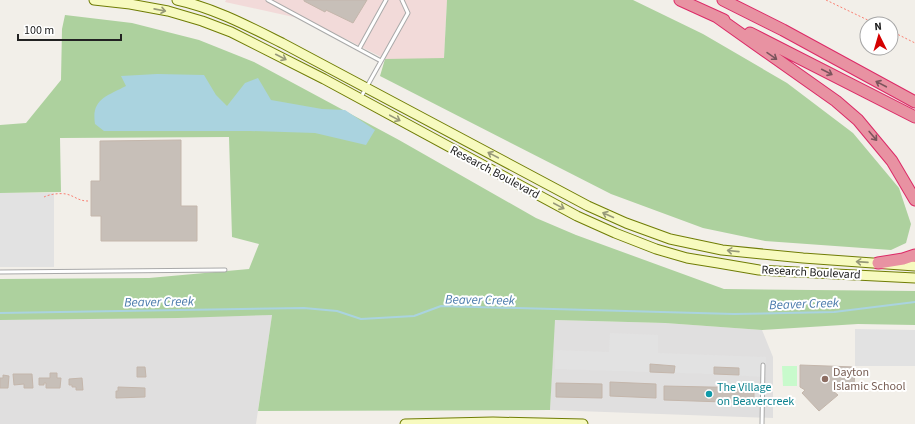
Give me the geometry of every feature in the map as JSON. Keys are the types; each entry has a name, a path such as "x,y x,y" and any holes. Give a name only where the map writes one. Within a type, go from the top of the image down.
{"highway":[{"path":"680,0 717,17 915,117"},
{"path":"722,0 783,30 915,102"},
{"path":"717,17 836,101 858,120 892,161 915,200"},
{"path":"878,264 903,260 915,255"}],"main road":[{"name":"Research Boulevard","path":"94,0 168,11 202,21 231,32 324,79 577,216 656,249 687,258 759,270 915,278"},
{"name":"Research Boulevard","path":"176,0 210,10 246,25 588,206 626,223 670,239 722,250 803,258 915,266"},
{"path":"405,424 500,422 583,424"}],"lane":[{"path":"268,0 381,61"},
{"path":"359,49 386,0"},
{"path":"360,99 408,13 402,0"},
{"path":"0,272 224,270"},
{"path":"762,424 763,365"}],"path":[{"path":"826,0 859,16"},
{"path":"899,35 915,43"},
{"path":"44,197 48,195 67,194 80,201 88,201"}],"shaded area":[{"path":"226,0 447,0 444,59 385,59 348,40 298,18 225,2"},
{"path":"0,193 54,193 54,267 0,267"},
{"path":"272,315 256,424 0,424 0,320"},
{"path":"554,320 665,323 762,330 773,357 773,418 550,410"},
{"path":"855,329 915,330 915,366 855,366"},
{"path":"610,333 658,335 658,353 766,357 766,377 555,369 555,350 609,352"}],"green space":[{"path":"447,0 633,0 703,34 787,83 853,133 899,188 911,224 906,243 891,250 765,241 703,228 611,194 380,76 385,59 444,58"},
{"path":"65,15 132,23 199,40 254,62 399,140 536,218 576,235 724,289 915,291 915,325 858,324 762,330 665,323 555,320 550,410 258,411 272,315 178,318 0,320 0,279 149,278 249,269 259,244 232,237 229,137 60,138 61,192 0,193 0,125 26,123 61,80 62,29"},
{"path":"782,366 797,366 797,386 783,386"}],"water":[{"path":"157,74 204,75 216,95 227,106 245,83 258,78 271,100 322,109 345,110 375,130 366,145 315,133 250,131 104,131 95,124 95,109 102,99 126,86 121,76"}],"building":[{"path":"304,0 367,0 353,23 326,10 325,12"},
{"path":"181,140 181,206 197,206 197,241 101,241 101,216 91,216 91,181 100,181 100,141"},
{"path":"650,364 675,366 674,373 650,372"},
{"path":"800,365 855,367 854,388 836,388 833,391 838,395 819,411 802,393 805,390 800,387"},
{"path":"137,367 145,367 146,377 137,377"},
{"path":"714,367 739,368 739,375 714,374"},
{"path":"50,373 57,373 57,378 61,378 60,388 46,388 46,383 44,383 44,385 39,385 39,378 50,378"},
{"path":"13,374 32,374 33,388 24,388 24,384 14,385"},
{"path":"3,375 9,376 8,388 0,388 0,378 3,378"},
{"path":"82,378 83,390 76,390 76,387 69,385 69,379"},
{"path":"610,382 656,384 656,398 610,396"},
{"path":"556,383 602,384 602,398 556,397"},
{"name":"The Village on Beavercreek","path":"664,386 754,388 754,403 664,400"},
{"path":"118,387 145,388 145,397 116,398 116,391 118,391"}],"waterway":[{"name":"Beaver Creek","path":"0,313 304,308 337,311 361,319 414,316 441,306 734,314 834,312 915,302"}],"place":[{"name":"Dayton Islamic School","path":"825,379"},
{"name":"The Village on Beavercreek","path":"709,394"}]}
